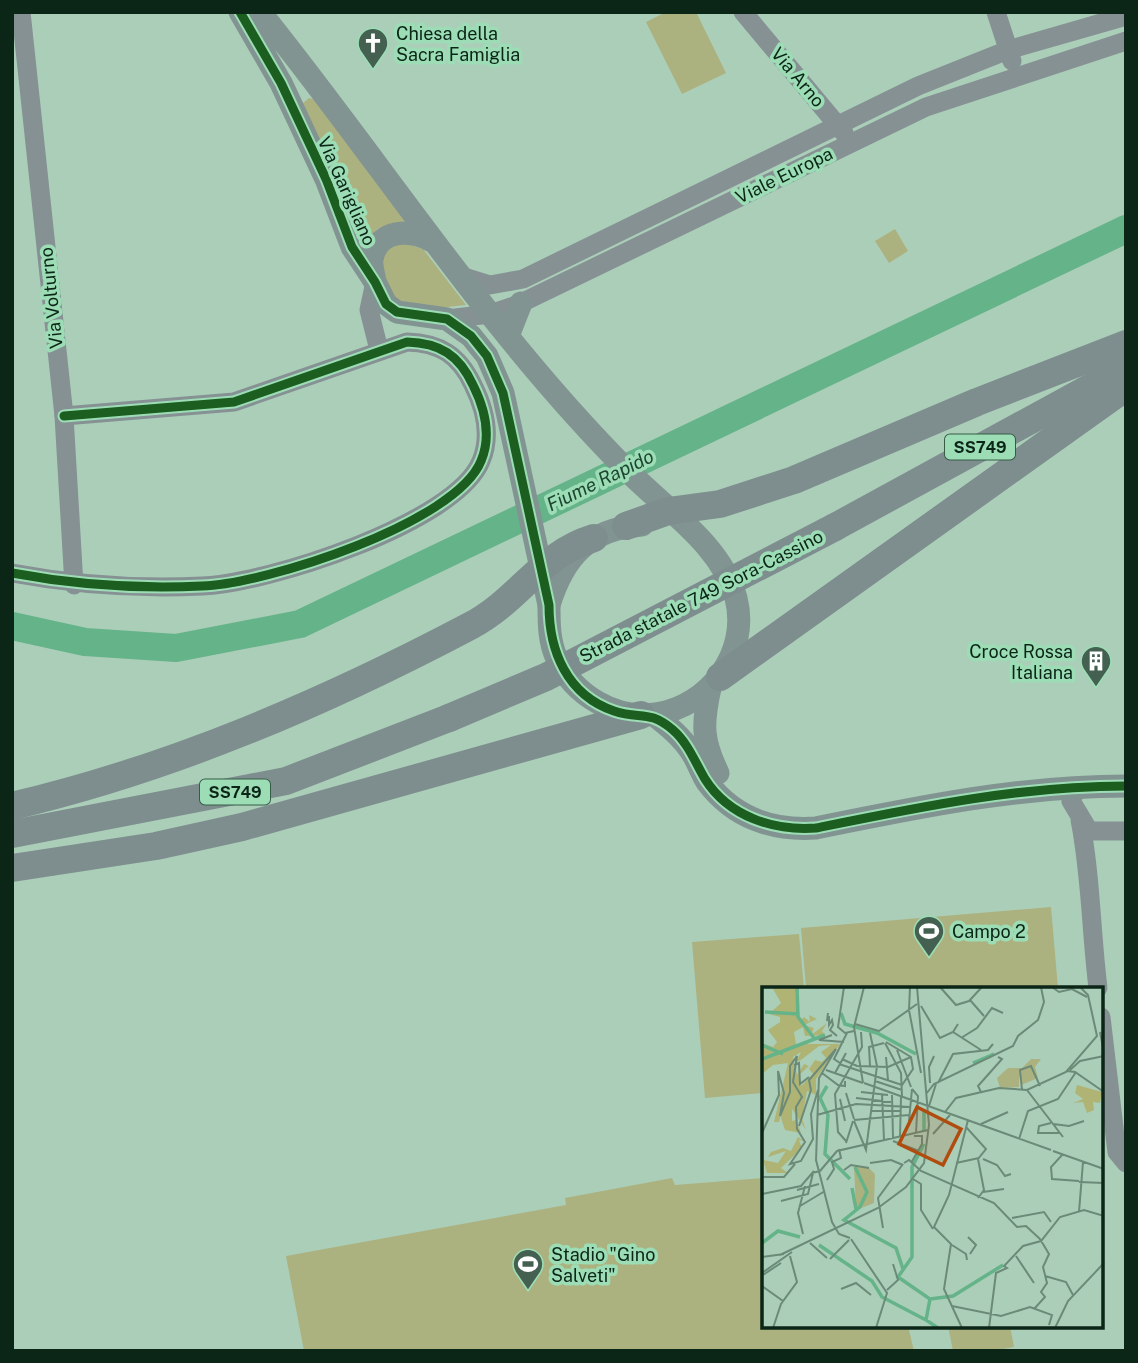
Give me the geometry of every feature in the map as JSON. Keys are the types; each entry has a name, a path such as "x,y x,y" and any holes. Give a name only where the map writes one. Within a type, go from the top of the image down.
{"highway":[{"path":"626,526 662,505 720,504 794,480 977,402 1126,345"},
{"name":"Strada statale 749 Sora-Cassino","path":"12,834 286,781 449,718 546,677 835,527 1126,368"},
{"path":"715,682 1126,387"},
{"path":"12,806 78,790 250,732 379,674 496,612 538,559 594,538"},
{"path":"12,868 156,846 242,827 647,715"}],"main road":[{"name":"Via Garigliano","path":"240,12 281,83 326,179 352,247 376,282 386,304 397,312 447,319 471,336 487,355 503,393 549,605"},
{"name":"Via Garigliano","path":"260,12 317,84 432,241 543,382 595,439 662,505 700,537 711,553"},
{"name":"Via Garigliano","path":"376,282 372,260 380,243 395,233 417,233 432,241"},
{"path":"508,336 521,303"},
{"path":"715,682 675,710 647,715 614,711 590,699 570,681 556,658 549,632 549,605 557,579 573,556 594,538 626,526 645,524 681,532 711,553 727,575 736,600 737,613 733,653 715,682 703,720 706,748 720,777 739,797 767,811 814,815 965,785 1077,773 1126,773"},
{"path":"647,715 676,732 691,752 706,781 732,807 763,824 791,830 816,828 967,798 1078,786 1126,786"}],"street":[{"name":"Via Volturno","path":"21,12 18,38 64,416 74,585"},
{"name":"Via Arno","path":"743,12 837,123 850,143"},
{"path":"996,12 1016,75"},
{"name":"Viale Europa","path":"461,276 490,285 523,279 837,123 918,86 1008,50 1126,16"},
{"name":"Viale Europa","path":"447,319 490,314 521,303 926,107 1016,75 1126,41"},
{"path":"352,247 379,350"},
{"path":"369,310 376,282"},
{"path":"12,573 74,585 205,586 282,572 354,547 420,516 466,485 481,462 488,436 483,405 468,375 450,352 431,343 407,342 379,350 234,402 64,416"},
{"path":"1078,786 1071,801 1089,831 1126,831"},
{"path":"1080,820 1087,855 1089,911 1098,987"},
{"path":"1103,1034 1117,1152 1126,1163"}],"green space":[{"path":"666,12 696,12 726,73 682,94 646,22"},
{"path":"309,98 314,99 406,221 377,229 362,248 303,103"},
{"path":"895,229 908,251 889,263 875,241"},
{"path":"400,241 423,249 466,305 424,308 395,298 387,286 379,259 384,250"},
{"name":"Campo 2","path":"1051,907 1058,987 806,987 801,928"},
{"path":"799,934 804,987 762,987 762,1093 705,1098 692,942"},
{"name":"Stadio \"Gino Salveti\"","path":"672,1178 675,1185 762,1178 762,1328 908,1328 914,1351 304,1351 286,1256 566,1205 565,1198"},
{"path":"948,1328 1010,1328 1014,1347 992,1351 953,1351"}],"waterway":[{"name":"Fiume Rapido","path":"12,626 85,642 176,648 300,624 1126,229"}],"cycle path":[{"path":"240,12 281,83 326,179 352,247 386,304 397,312 447,319 471,336 487,356 503,393 549,605 557,655 573,683 584,694 614,711 657,719 683,741 705,779 727,803 754,819 784,827 816,828 931,805 1008,794 1126,786"},
{"path":"12,573 83,583 154,587 231,583 269,574 356,546 399,527 436,506 464,484 481,461 486,442 486,422 481,403 455,358 439,348 407,342 234,402 64,416"}],"place":[{"name":"Chiesa della Sacra Famiglia","path":"373,70"},
{"name":"Croce Rossa Italiana","path":"1096,688"},
{"name":"Campo 2","path":"929,958"},
{"name":"Stadio \"Gino Salveti\"","path":"528,1291"}]}
